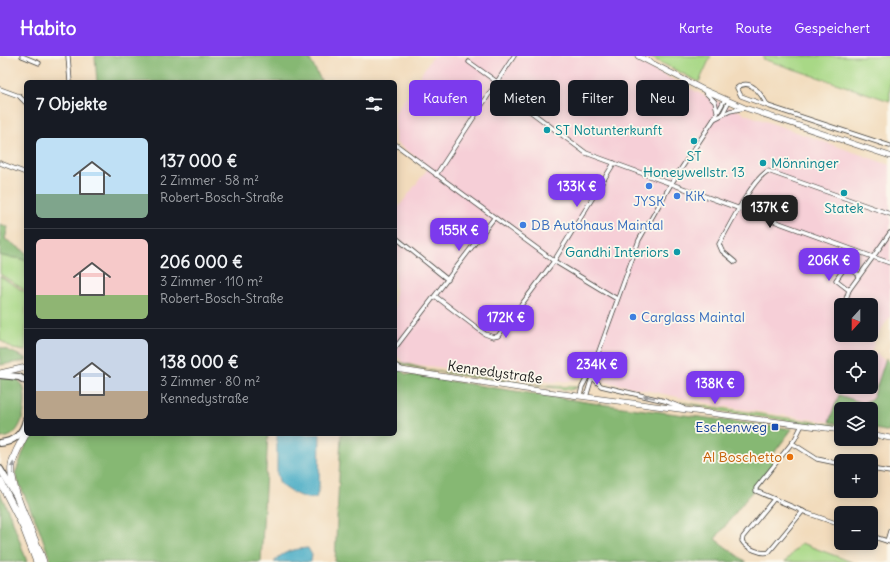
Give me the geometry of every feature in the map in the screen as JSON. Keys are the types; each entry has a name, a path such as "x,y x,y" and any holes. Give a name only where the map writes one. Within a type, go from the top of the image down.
{"highway":[{"path":"0,374 20,376 24,379"},
{"path":"0,443 12,440 18,436 24,424"},
{"path":"25,436 11,468 20,504 43,562"},
{"path":"0,469 20,504"},
{"path":"0,481 14,506 37,562"}],"main road":[{"path":"638,56 700,88 745,108 890,156"},
{"path":"0,374 24,368"},
{"name":"Kennedystraße","path":"397,369 586,397 834,429"},
{"path":"878,435 890,438"}],"street":[{"path":"22,56 39,63"},
{"path":"68,56 70,80"},
{"path":"498,80 514,56"},
{"path":"469,62 492,80"},
{"path":"768,106 755,88 744,85 738,87 737,90 741,96 768,106 890,146"},
{"path":"700,88 715,102 717,111"},
{"path":"0,89 19,96 24,101"},
{"path":"436,175 490,92"},
{"path":"580,396 582,387 595,362 639,240 671,184 714,119 717,111 727,100"},
{"path":"722,114 727,100"},
{"path":"714,119 734,109 745,108"},
{"path":"539,116 584,151 890,263"},
{"path":"397,146 554,261 618,299"},
{"path":"0,163 24,172"},
{"path":"435,296 485,334 496,337 501,333 554,261 614,163"},
{"path":"735,262 722,251 719,244 739,209 762,175 768,171 890,214"},
{"path":"397,345 494,218"},
{"path":"846,298 849,290 859,275 890,233"},
{"path":"397,239 448,280"},
{"path":"849,290 836,280 838,277 846,266 859,275"},
{"path":"586,397 594,371 595,362"},
{"path":"397,366 402,370"},
{"name":"Kennedystraße","path":"594,371 595,380 601,386 665,401 686,409"},
{"path":"802,425 792,443 756,488 757,492 834,522"},
{"path":"792,443 817,459 834,463"},
{"path":"878,470 890,472"},
{"path":"774,499 743,537 742,542 745,545 762,553 769,552 803,511"},
{"path":"878,538 889,542 890,531"}],"shaded area":[{"path":"433,56 626,56 673,80 636,80 636,116 689,116 689,88 748,115 890,165 890,316 878,334 878,298 834,298 834,342 873,342 874,346 871,349 872,350 834,350 834,394 874,394 873,398 865,402 860,402 839,395 836,402 834,402 834,408 829,422 722,406 582,377 572,381 552,382 404,363 397,356 397,209 429,167 397,143 397,110 409,92 409,116 482,116 482,80 417,80"},
{"path":"878,355 885,361 878,383"}],"green space":[{"path":"95,56 308,56 321,80 97,80"},
{"path":"648,56 711,56 699,82"},
{"path":"764,56 890,56 890,101 763,59"},
{"path":"0,224 8,227 5,239 24,251 24,260 0,255"},
{"path":"0,255 24,260 24,290 0,274"},
{"path":"0,276 24,292 24,351 13,349 0,340"},
{"path":"0,347 24,357 24,361 0,365"},
{"path":"886,358 890,362 890,432 878,429 878,402 865,402 873,398 874,394 878,394 878,383"},
{"path":"397,362 425,369 545,386 579,387 570,390 476,378 421,369 403,365"},
{"path":"397,365 405,374 599,404 792,429 771,457 775,462 715,539 746,562 335,562 341,436 397,436"},
{"path":"0,377 12,378 22,384 24,390 23,418 15,433 10,436 0,438"},
{"path":"839,395 860,402 836,402"},
{"path":"679,402 834,425 834,427 720,411"},
{"path":"834,408 834,423 829,422"},
{"path":"29,436 268,436 261,562 51,562 39,528 15,474"},
{"path":"0,493 12,519 27,562 0,562"},
{"path":"801,543 852,562 785,562"}],"water":[{"path":"277,436 320,436 319,488 316,498 312,499 302,497 292,492 280,484 277,474"},
{"path":"308,548 312,555 311,562 274,562 281,555 290,551"}],"place":[{"name":"ST Notunterkunft","path":"547,130"},
{"name":"ST Honeywellstr. 13","path":"694,141"},
{"name":"Mönninger","path":"763,163"},
{"name":"JYSK","path":"649,186"},
{"name":"Statek","path":"844,193"},
{"name":"KiK","path":"677,196"},
{"name":"DB Autohaus Maintal","path":"523,225"},
{"name":"Gandhi Interiors","path":"677,252"},
{"name":"Carglass Maintal","path":"633,317"},
{"name":"Eschenweg","path":"775,427"},
{"name":"Al Boschetto","path":"790,457"}]}
